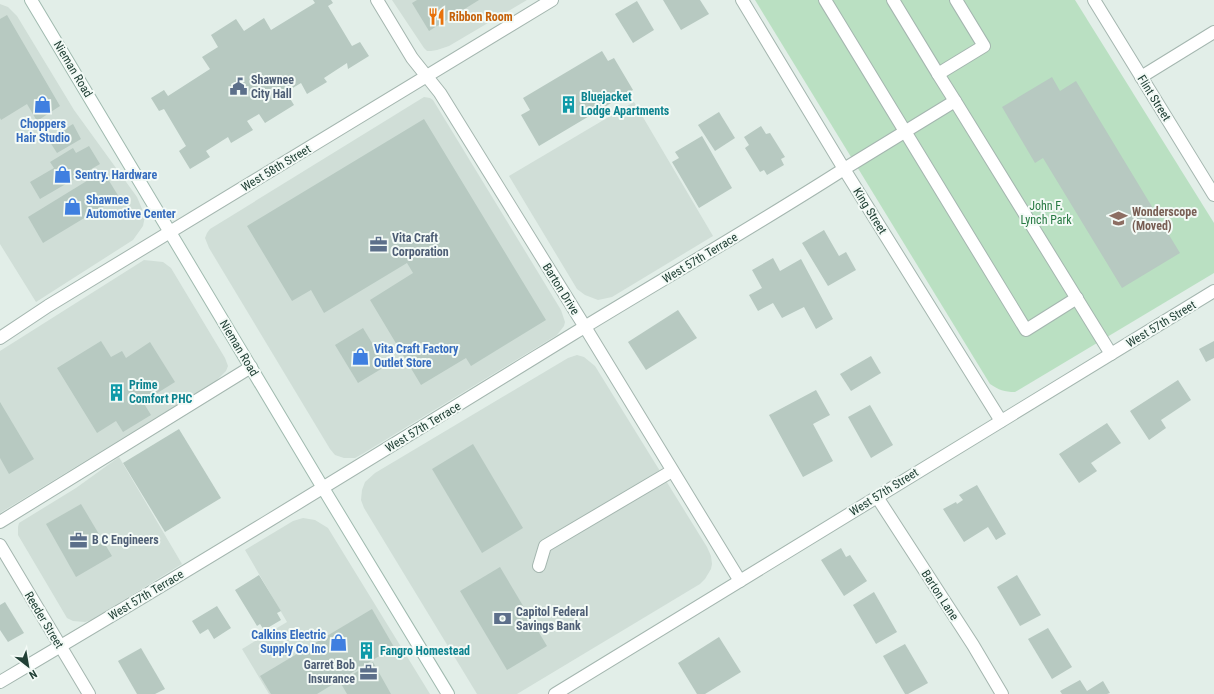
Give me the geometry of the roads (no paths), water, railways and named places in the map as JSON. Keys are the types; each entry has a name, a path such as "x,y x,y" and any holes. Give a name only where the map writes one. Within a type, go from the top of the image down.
{"street":[{"name":"Nieman Road","path":"31,0 250,367 448,694"},
{"name":"Barton Drive","path":"377,0 412,58 440,93 740,581"},
{"name":"West 58th Street","path":"0,338 48,306 552,0"},
{"name":"King Street","path":"742,0 844,169 1001,421"},
{"path":"825,0 1026,330 1077,298"},
{"path":"893,0 1111,354"},
{"path":"938,74 984,46 956,0"},
{"name":"Flint Street","path":"1094,0 1214,195"},
{"path":"1141,77 1214,32"},
{"name":"West 57th Terrace","path":"0,682 323,488 585,327 745,231 955,101"},
{"name":"West 57th Street","path":"555,694 1214,291"},
{"path":"0,522 250,367"},
{"path":"539,566 545,546 672,471"},
{"name":"Barton Lane","path":"877,497 973,645 1002,694"},
{"name":"Reeder Street","path":"0,545 89,694"}],"place":[{"name":"Ribbon Room","path":"436,17"},
{"name":"Shawnee City Hall","path":"238,87"},
{"name":"Bluejacket Lodge Apartments","path":"568,104"},
{"name":"Choppers Hair Studio","path":"43,105"},
{"name":"Sentry. Hardware","path":"62,175"},
{"name":"Shawnee Automotive Center","path":"73,207"},
{"name":"Wonderscope (Moved)","path":"1119,219"},
{"name":"Vita Craft Corporation","path":"379,245"},
{"name":"Vita Craft Factory Outlet Store","path":"361,356"},
{"name":"Prime Comfort PHC","path":"116,392"},
{"name":"B C Engineers","path":"79,540"},
{"name":"Capitol Federal Savings Bank","path":"503,619"},
{"name":"Calkins Electric Supply Co Inc","path":"339,642"},
{"name":"Fangro Homestead","path":"367,651"},
{"name":"Garret Bob Insurance","path":"368,672"}],"park label":[{"name":"John F. Lynch Park","path":"1046,213"}]}
